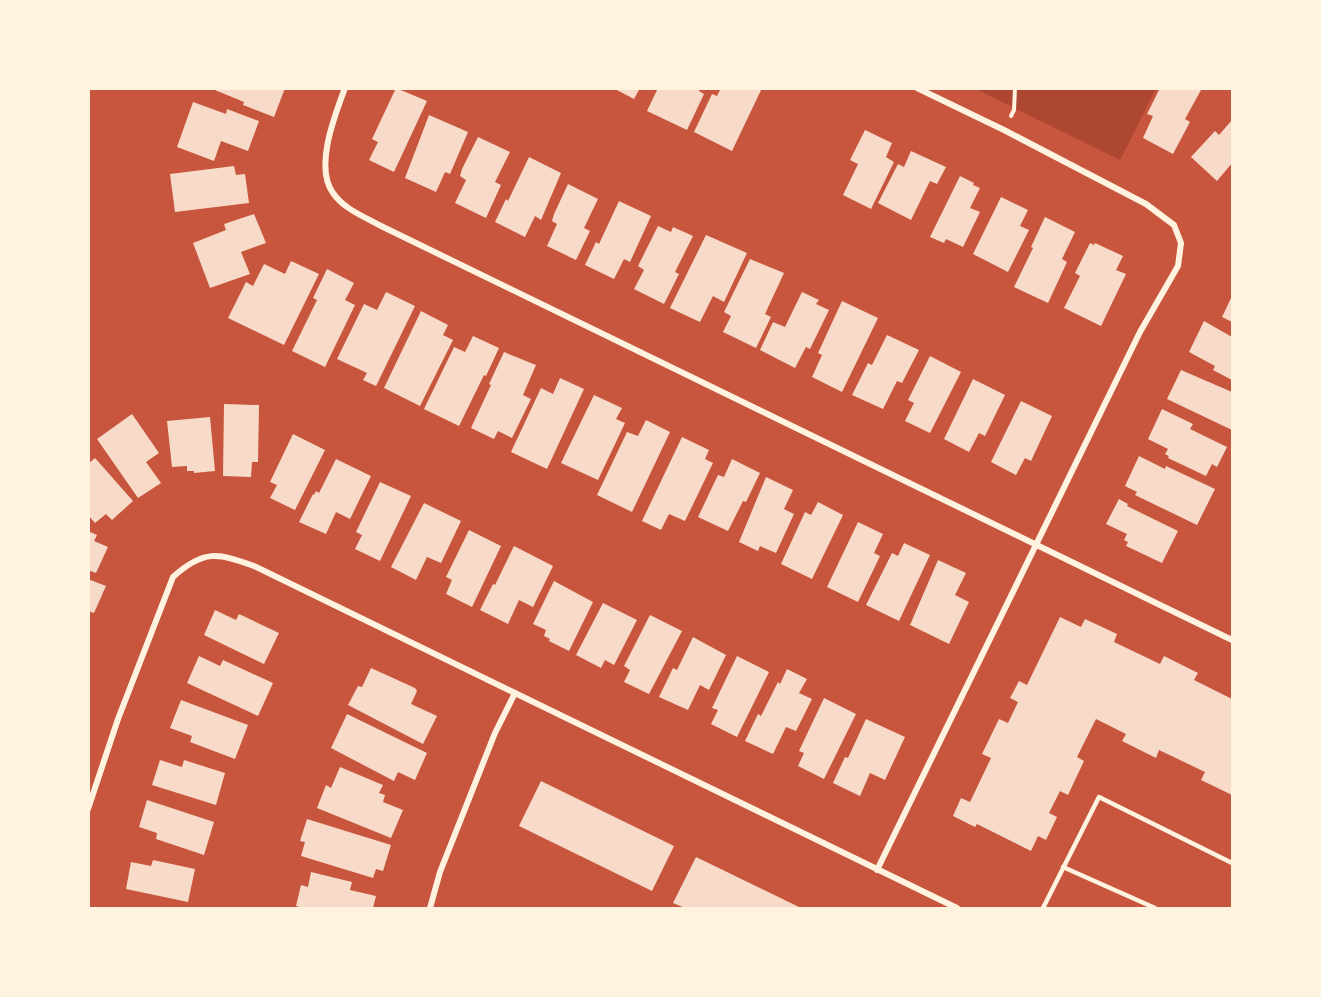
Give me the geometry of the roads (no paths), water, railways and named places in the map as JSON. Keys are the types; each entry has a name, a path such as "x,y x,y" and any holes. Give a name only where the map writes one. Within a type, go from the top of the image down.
{"street":[{"path":"345,88 332,125 325,167 331,192 346,207 400,236 1233,640"},
{"path":"877,870 1140,332 1178,266 1181,243 1174,225 1146,204 1004,130 917,88"},
{"path":"88,809 118,719 173,577 187,564 204,557 224,555 254,566 957,909"},
{"path":"430,909 440,872 495,733 515,693"}],"lane":[{"path":"1043,909 1099,797 1233,863"},
{"path":"1063,867 1155,909"}]}
